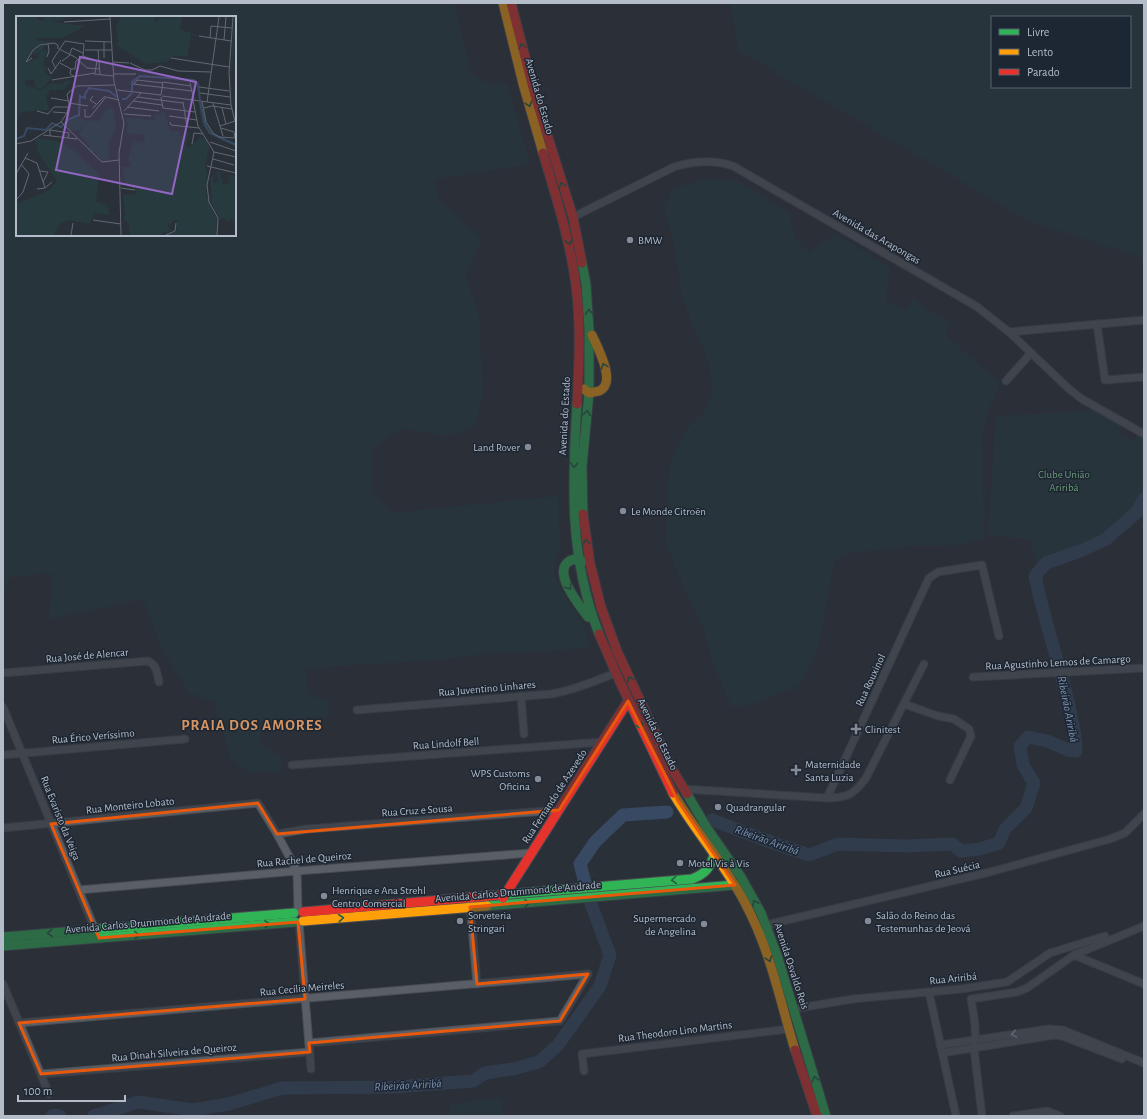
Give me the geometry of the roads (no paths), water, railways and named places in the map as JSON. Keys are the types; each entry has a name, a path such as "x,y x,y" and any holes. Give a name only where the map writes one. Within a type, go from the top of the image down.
{"main road":[{"name":"Avenida do Estado","path":"503,3 523,84 564,222 578,296 578,384 573,507 578,559 583,585 595,627 615,673 664,775 688,816"},
{"name":"Avenida do Estado","path":"511,3 536,100 573,217 586,284 589,329 589,392 581,480 583,521 590,563 601,607 617,651 664,752 698,814"},
{"path":"578,384 589,392 600,391 605,387 607,380 607,373 604,364 589,329"},
{"path":"590,563 578,559 572,560 566,563 563,568 563,575 565,582 595,627"},
{"name":"Rua Fernando de Azevedo","path":"500,905 504,895 628,701"},
{"name":"Avenida Osvaldo Reis","path":"698,814 741,877 758,907 766,925 778,955 826,1116"},
{"name":"Avenida Osvaldo Reis","path":"688,816 735,885 752,916 775,978 788,1029 816,1116"},
{"name":"Avenida Carlos Drummond de Andrade","path":"470,903 504,895 692,879 701,876 708,871 714,855"},
{"path":"692,879 693,889"},
{"path":"628,884 628,894"},
{"name":"Avenida Carlos Drummond de Andrade","path":"3,946 97,934 298,917 470,903 500,905 735,885"},
{"name":"Avenida Carlos Drummond de Andrade","path":"3,937 97,934"}],"street":[{"name":"Avenida das Arapongas","path":"573,217 674,167 698,161 724,162 968,301 1009,332 1068,388 1082,399 1144,434"},
{"path":"1009,332 1144,320"},
{"path":"1097,324 1105,380 1144,377"},
{"path":"1006,381 1031,353"},
{"name":"Rua Rouxinol","path":"827,798 929,578 938,572 982,565 999,636"},
{"name":"Rua José de Alencar","path":"3,673 148,661 153,663 156,668 159,682"},
{"path":"683,789 827,798 841,797 854,793 866,778 924,664"},
{"name":"Rua Agustinho Lemos de Camargo","path":"973,677 1144,668"},
{"name":"Rua Juventino Linhares","path":"357,710 551,694 569,691 585,686 615,673"},
{"path":"521,696 524,734"},
{"path":"904,704 938,716 954,719 969,729 971,736 950,780"},
{"name":"Rua Evaristo da Veiga","path":"3,707 97,934"},
{"name":"Rua Érico Veríssimo","path":"3,755 185,739"},
{"name":"Rua Lindolf Bell","path":"292,765 602,742"},
{"name":"Rua Monteiro Lobato","path":"3,828 258,803 277,834"},
{"name":"Rua Cruz e Sousa","path":"277,834 307,829 559,810"},
{"name":"Rua Suécia","path":"766,925 990,872 1110,840 1125,832 1144,814"},
{"path":"277,834 297,871 298,917 311,1069"},
{"name":"Rua Rachel de Queiroz","path":"79,890 297,871 531,854"},
{"path":"470,903 477,984"},
{"path":"982,1116 974,1049 975,1022 971,999 1017,992 1027,988 1074,955 1144,926"},
{"name":"Rua Ariribá","path":"793,1009 853,999 966,989 1007,982 1050,953 1105,936"},
{"path":"1074,955 1144,984"},
{"name":"Rua Cecília Meireles","path":"19,1023 588,974 560,1021 309,1043"},
{"path":"3,984 49,1094"},
{"path":"929,992 956,1116"},
{"path":"966,1040 973,1030 975,1022"},
{"name":"Rua Theodoro Lino Martins","path":"584,1071 582,1054 788,1029"},
{"path":"940,1045 966,1040 1057,1029 1063,1030 1144,1063"},
{"path":"942,1053 974,1049 1054,1034 1144,1068"},
{"name":"Rua Dinah Silveira de Queiroz","path":"41,1074 310,1052"},
{"path":"1014,1116 1047,1111 1060,1116"}],"waterway":[{"name":"Ribeirão Ariribá","path":"712,820 809,855 838,844 906,846 952,844 961,851 980,849 999,843 1005,829 1026,808 1034,783 1023,765 1020,746 1028,737 1047,741 1068,750 1076,751 1075,734 1069,706 1035,576 1046,563 1083,550 1106,539 1136,513 1144,499"},
{"name":"Ribeirão Ariribá","path":"585,883 580,864 595,842 623,815 667,812"},
{"name":"Ribeirão Ariribá","path":"94,1116 138,1102 193,1110 229,1104 282,1088 394,1087 473,1081 485,1073 513,1069 539,1062 558,1045 600,986 610,955 591,904"},
{"name":"Ribeirão Ariribá","path":"52,1116 60,1116"}],"place":[{"name":"BMW","path":"630,240"},
{"name":"Land Rover","path":"528,447"},
{"name":"Le Monde Citroën","path":"623,511"},
{"name":"Clinitest","path":"856,729"},
{"name":"Maternidade Santa Luzia","path":"796,770"},
{"name":"WPS Customs Oficina","path":"538,779"},
{"name":"Quadrangular","path":"718,807"},
{"name":"Motel Vis à Vis","path":"680,863"},
{"name":"Henrique e Ana Strehl Centro Comercial","path":"324,896"},
{"name":"Sorveteria Stringari","path":"460,921"},
{"name":"Salão do Reino das Testemunhas de Jeová","path":"868,921"},
{"name":"Supermercado de Angelina","path":"704,924"}],"district":[{"name":"PRAIA DOS AMORES","path":"252,725"}],"park label":[{"name":"Clube União Ariribá","path":"1064,480"}]}
